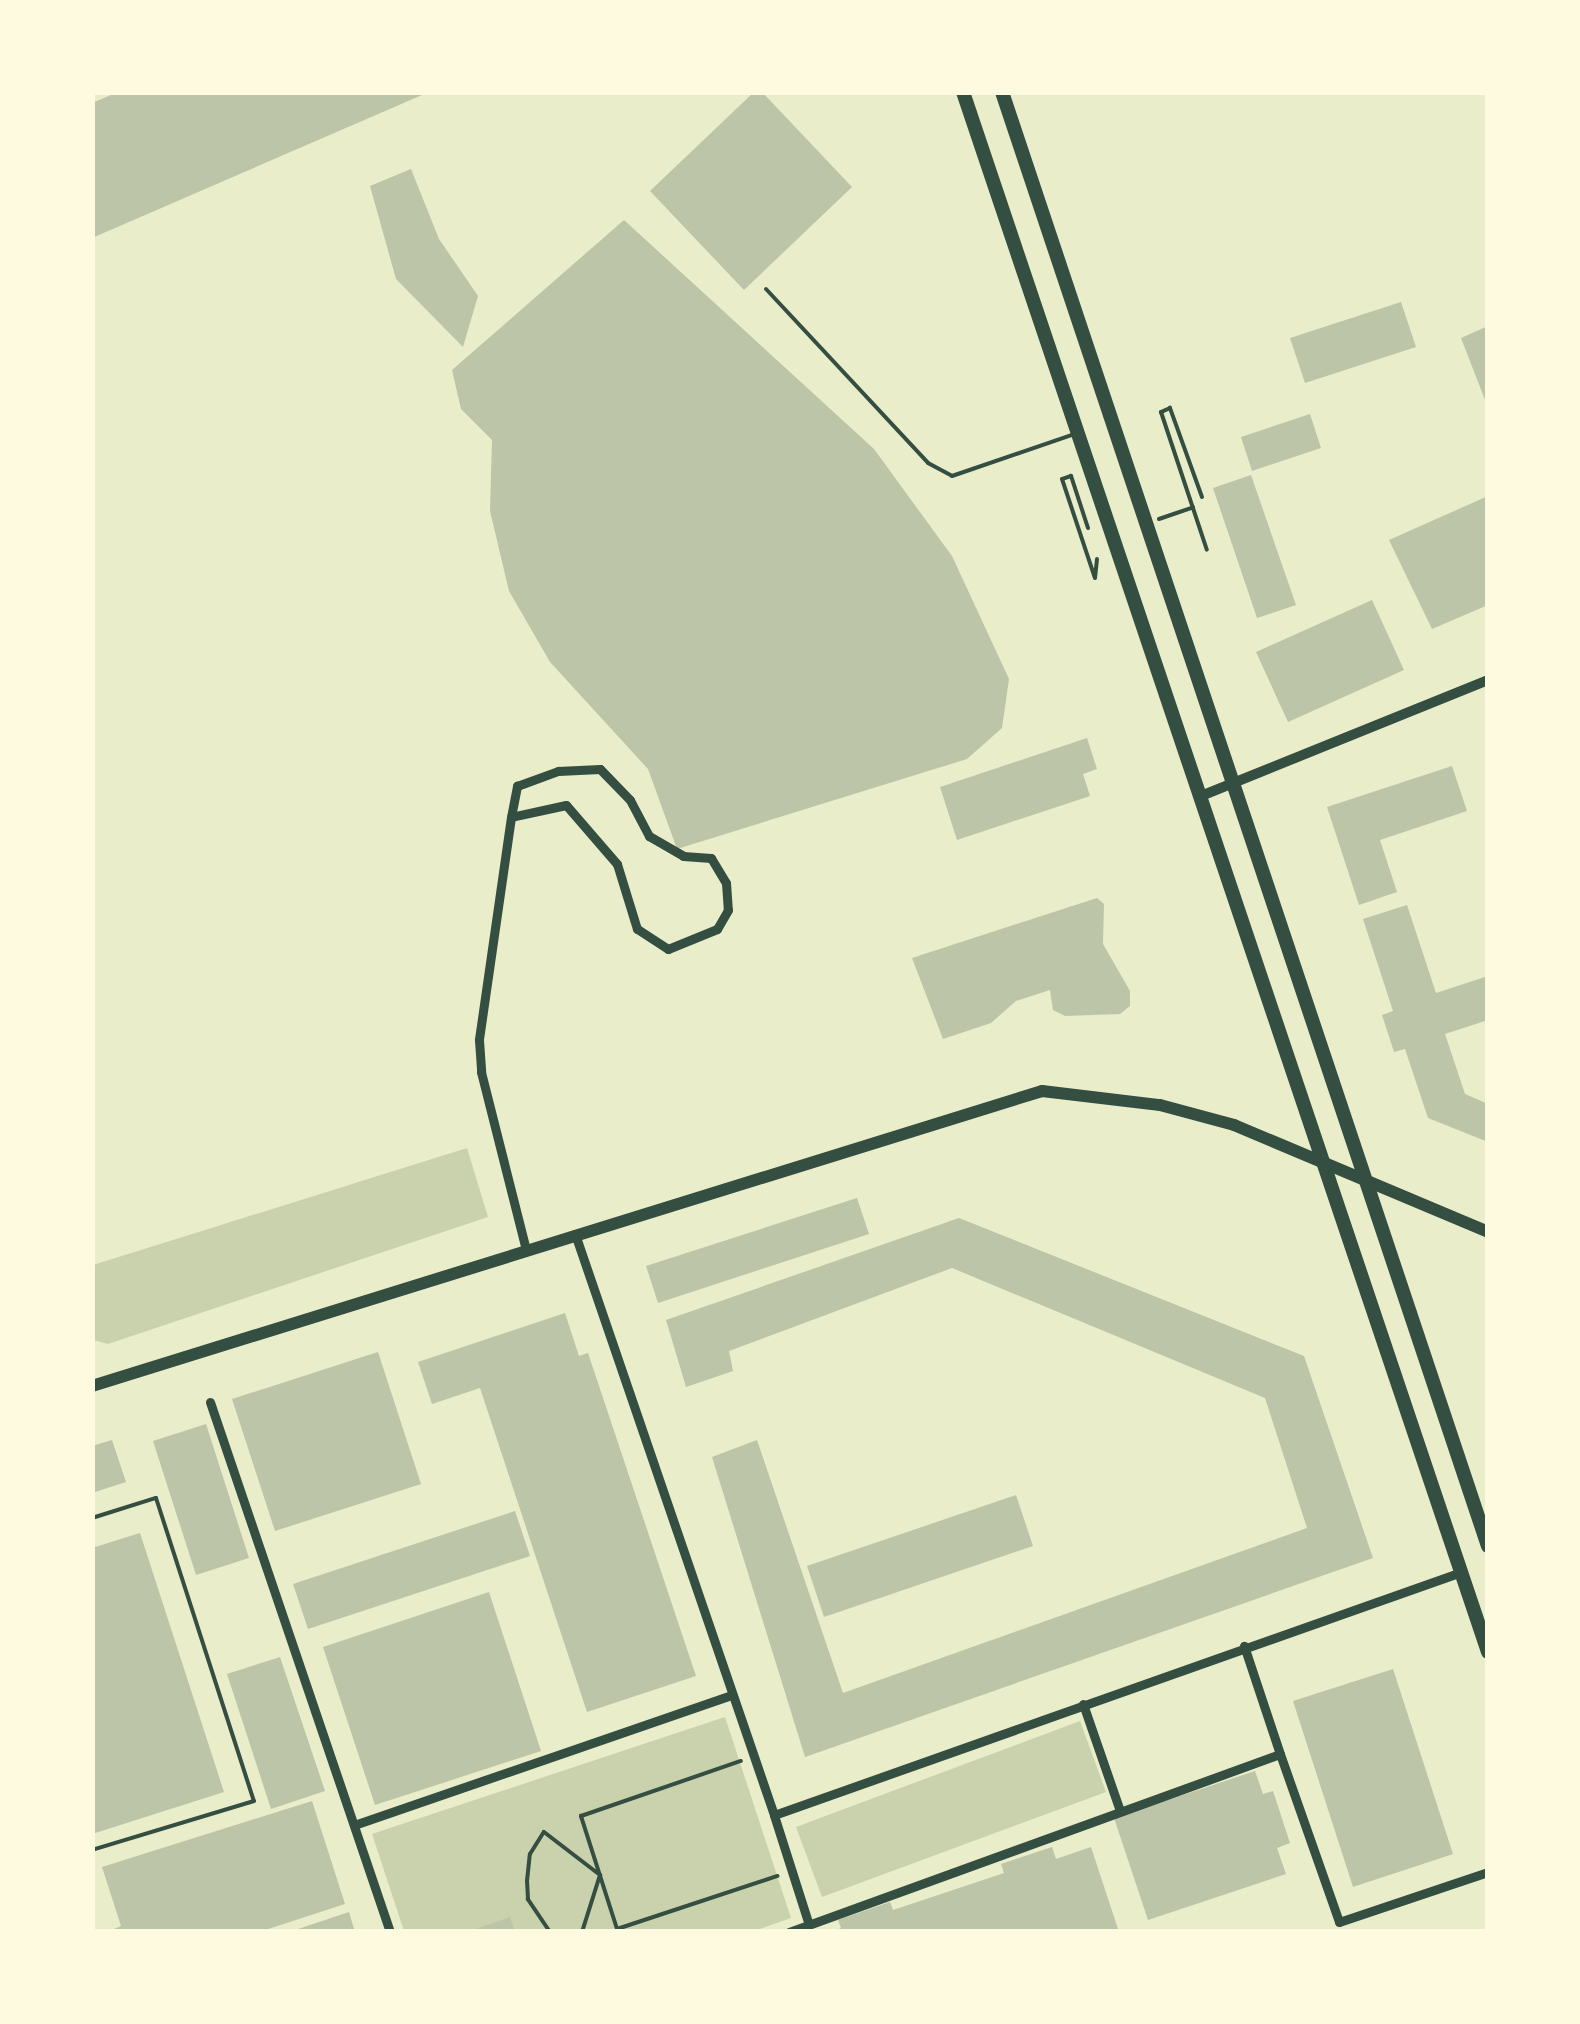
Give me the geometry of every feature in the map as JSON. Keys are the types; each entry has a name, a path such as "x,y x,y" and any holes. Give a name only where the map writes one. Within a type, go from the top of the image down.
{"main road":[{"path":"963,92 1488,1652"},
{"path":"1002,92 1488,1546"},
{"path":"92,1386 1042,1090 1160,1105 1322,1158 1365,1182 1488,1232"}],"street":[{"path":"1201,796 1488,680"},
{"path":"512,818 566,805 617,864 636,929 668,948 718,929 728,910 726,883 711,858 683,856 648,836 630,800 600,769 558,771 517,786 512,818 479,1040 481,1072 526,1250"},
{"path":"575,1234 809,1924"},
{"path":"210,1402 274,1603 357,1824 390,1932"},
{"path":"774,1816 1461,1572"},
{"path":"1244,1646 1340,1922 1488,1872"},
{"path":"357,1824 730,1696"},
{"path":"1084,1704 1119,1808"},
{"path":"788,1932 1119,1808 1280,1754"}],"lane":[{"path":"766,289 928,464 952,476 1078,433"},
{"path":"92,1518 156,1498 254,1801 92,1850"}],"path":[{"path":"1202,497 1170,408 1161,412 1207,550"},
{"path":"1088,528 1070,476 1062,480 1095,578 1097,559"},
{"path":"752,1758 581,1816 618,1930 791,1871"},
{"path":"550,1932 528,1899 537,1837 544,1832 600,1875"},
{"path":"582,1932 600,1875"}],"green space":[{"path":"467,1148 488,1217 108,1344 93,1340 93,1265"},
{"path":"725,1717 791,1918 751,1932 404,1931 372,1834"},
{"path":"1080,1721 1106,1792 822,1897 796,1827"}],"building":[{"path":"118,92 429,92 92,238 92,103"},
{"path":"754,92 762,92 852,187 744,290 650,191"},
{"path":"411,169 439,239 478,296 463,347 396,279 370,186"},
{"path":"624,220 874,449 952,556 1009,679 1002,728 967,759 677,849 648,769 550,662 509,591 490,511 492,440 461,409 452,370"},
{"path":"1401,302 1416,347 1305,383 1290,338"},
{"path":"1488,326 1488,405 1487,405 1461,338"},
{"path":"1310,414 1321,448 1252,471 1241,437"},
{"path":"1251,475 1296,605 1257,618 1213,488"},
{"path":"1488,496 1488,605 1432,629 1389,540"},
{"path":"1372,600 1404,670 1288,722 1256,652"},
{"path":"1087,738 1097,769 1083,774 1090,796 957,840 940,787"},
{"path":"1452,766 1467,811 1380,840 1397,892 1359,905 1327,807"},
{"path":"1097,898 1104,904 1103,944 1130,991 1130,1006 1120,1014 1065,1016 1053,1010 1050,990 1016,1001 991,1023 943,1039 912,958"},
{"path":"1407,905 1436,993 1488,976 1488,1020 1445,1034 1465,1094 1488,1104 1488,1142 1428,1118 1405,1049 1394,1052 1382,1015 1393,1011 1363,919"},
{"path":"857,1198 869,1234 658,1303 646,1266"},
{"path":"959,1218 1304,1356 1373,1558 805,1757 712,1457 757,1440 843,1693 1307,1528 1265,1398 952,1268 729,1351 733,1371 686,1387 666,1320"},
{"path":"565,1313 579,1356 588,1353 696,1676 587,1712 480,1388 432,1404 418,1362"},
{"path":"378,1352 421,1484 275,1531 232,1399"},
{"path":"206,1424 249,1558 196,1575 153,1441"},
{"path":"112,1440 126,1482 92,1493 92,1446"},
{"path":"1016,1495 1033,1546 824,1617 807,1566"},
{"path":"515,1511 530,1556 308,1629 293,1584"},
{"path":"140,1533 224,1792 92,1834 92,1548"},
{"path":"489,1592 541,1751 375,1805 323,1647"},
{"path":"280,1657 325,1791 271,1809 227,1674"},
{"path":"1393,1669 1453,1854 1353,1887 1293,1701"},
{"path":"1255,1771 1263,1794 1273,1791 1290,1843 1277,1848 1286,1874 1148,1920 1114,1818"},
{"path":"312,1801 345,1904 259,1932 107,1932 121,1926 102,1867"},
{"path":"1052,1847 1056,1859 1091,1847 1119,1932 832,1932 841,1928 838,1920 890,1902 893,1910 1004,1873 1001,1864"},
{"path":"349,1912 355,1932 292,1932 292,1931"},
{"path":"510,1917 515,1932 470,1932 470,1931"}]}
